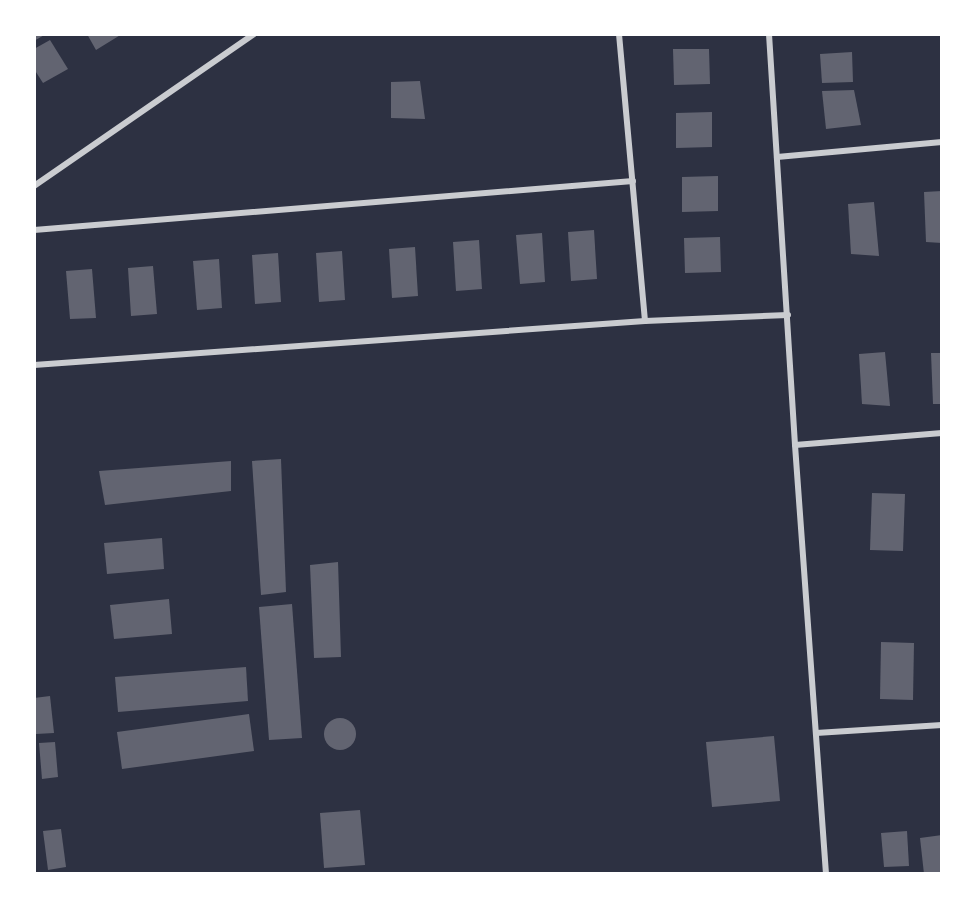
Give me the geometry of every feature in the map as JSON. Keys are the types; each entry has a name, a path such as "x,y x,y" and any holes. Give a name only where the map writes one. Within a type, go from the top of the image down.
{"street":[{"path":"34,186 254,34"},
{"path":"619,34 645,321"},
{"path":"769,34 795,445 826,873"},
{"path":"777,158 942,142"},
{"path":"34,230 633,181"},
{"path":"34,365 645,321 788,315"},
{"path":"795,445 942,433"},
{"path":"816,733 942,725"}],"building":[{"path":"34,34 46,34 34,41"},
{"path":"87,34 122,34 96,50"},
{"path":"50,40 68,69 43,83 34,69 34,49"},
{"path":"673,49 709,49 710,84 674,85"},
{"path":"852,52 853,82 822,83 820,54"},
{"path":"420,81 425,119 391,118 391,82"},
{"path":"854,90 861,125 826,129 822,91"},
{"path":"712,112 712,147 676,148 676,113"},
{"path":"718,176 718,211 682,212 682,177"},
{"path":"942,191 942,243 926,242 924,192"},
{"path":"874,202 879,256 851,254 848,204"},
{"path":"594,230 597,279 571,281 568,232"},
{"path":"542,233 545,282 520,284 516,235"},
{"path":"720,237 721,272 685,273 684,238"},
{"path":"479,240 482,289 456,291 453,242"},
{"path":"415,247 418,296 392,298 389,249"},
{"path":"342,251 345,300 319,302 316,253"},
{"path":"278,253 281,302 255,304 252,255"},
{"path":"219,259 222,308 197,310 193,261"},
{"path":"153,266 157,314 131,316 128,268"},
{"path":"92,269 96,318 70,319 66,271"},
{"path":"885,352 890,406 862,404 859,354"},
{"path":"931,353 942,353 942,404 933,404"},
{"path":"281,459 286,592 261,595 252,461"},
{"path":"231,461 231,491 105,505 99,471"},
{"path":"872,493 905,494 903,551 870,550"},
{"path":"162,538 164,569 107,574 104,543"},
{"path":"338,562 341,657 314,658 310,565"},
{"path":"169,599 172,634 114,639 110,605"},
{"path":"292,604 302,738 269,740 259,607"},
{"path":"881,642 914,643 913,700 880,699"},
{"path":"246,667 248,701 118,712 115,677"},
{"path":"50,696 54,733 36,734 34,698"},
{"path":"249,714 254,751 122,769 117,732"},
{"path":"340,718 351,723 356,734 351,745 340,750 329,745 324,734 329,723"},
{"path":"774,736 780,801 712,807 706,742"},
{"path":"55,742 58,777 42,779 39,743"},
{"path":"360,810 365,865 324,868 320,813"},
{"path":"61,829 66,867 48,870 43,831"},
{"path":"907,831 909,866 884,867 881,833"},
{"path":"942,835 942,874 924,874 920,838"}]}
